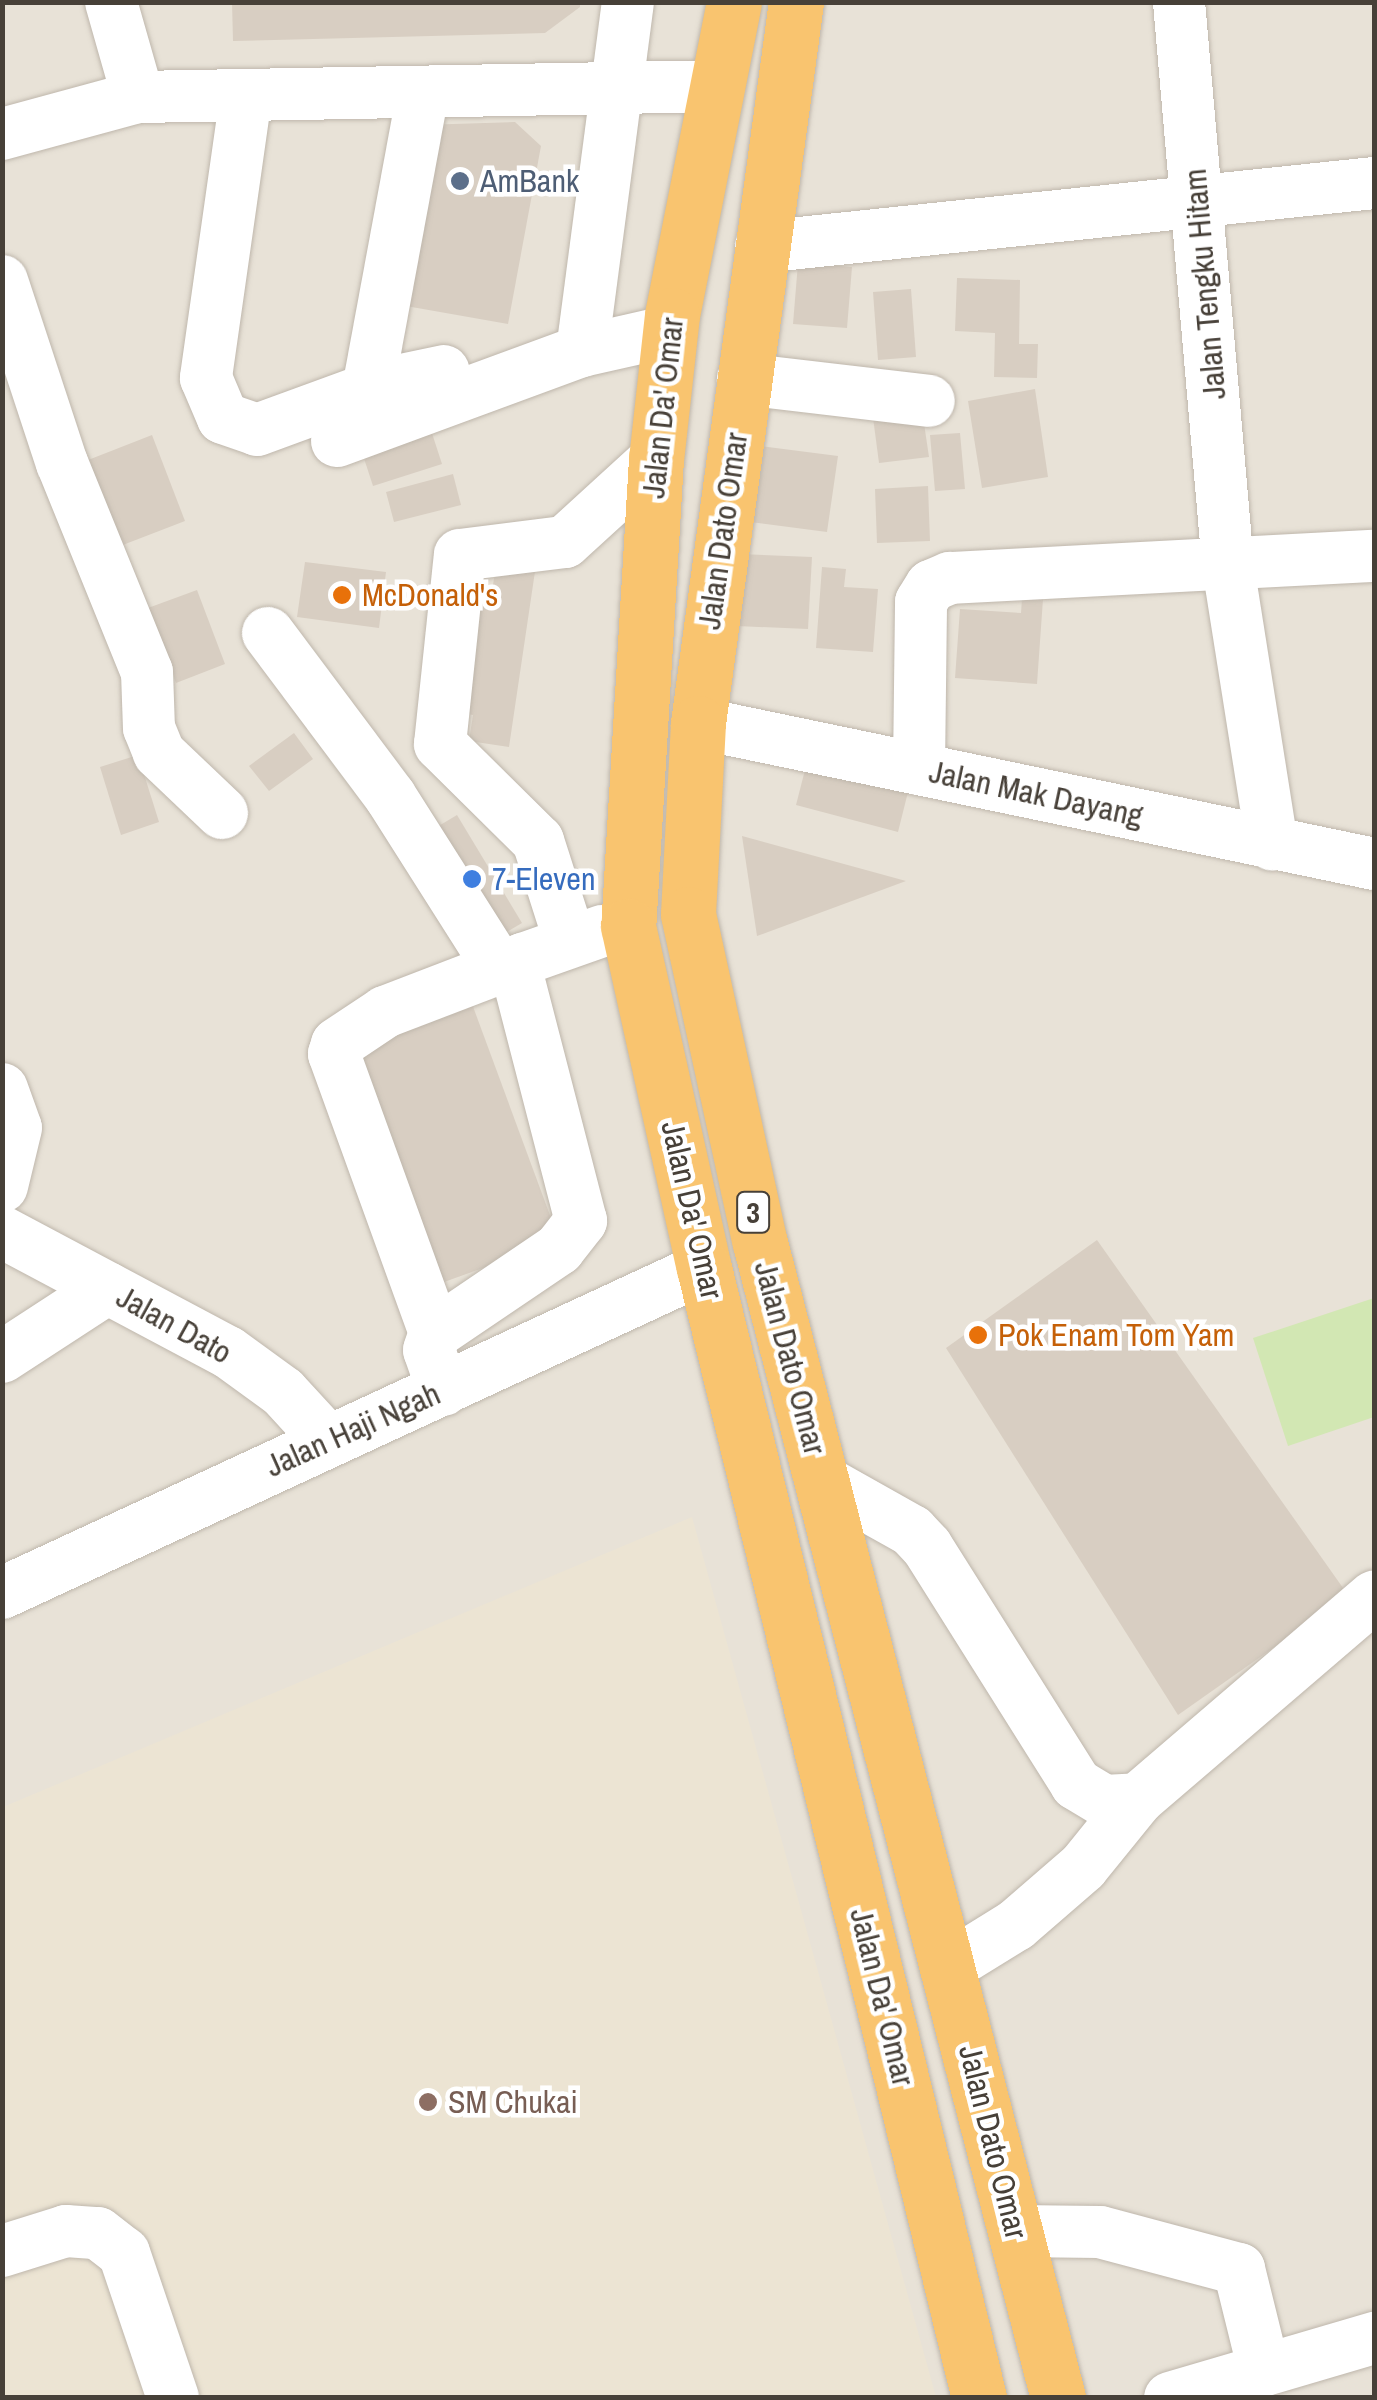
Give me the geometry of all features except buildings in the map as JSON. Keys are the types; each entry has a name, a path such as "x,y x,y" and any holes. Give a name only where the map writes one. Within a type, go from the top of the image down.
{"highway":[{"name":"Jalan Da' Omar","path":"734,2 670,331 656,459 628,926 704,1268 979,2398"},
{"name":"Jalan Dato Omar","path":"796,2 698,724 688,914 760,1243 1058,2398"},
{"path":"990,2128 992,2207 1035,2398"}],"street":[{"path":"110,2 138,97"},
{"path":"582,351 628,2"},
{"name":"Jalan Tengku Hitam","path":"1179,2 1228,566 1272,845"},
{"path":"2,134 138,97 718,86"},
{"path":"368,389 423,93"},
{"path":"246,96 206,378 210,398 223,418 257,430 368,389 444,371"},
{"path":"761,246 1374,183"},
{"path":"2,281 62,462 147,672 150,728 159,754 222,814"},
{"path":"337,442 582,351 670,331"},
{"path":"743,379 928,401"},
{"path":"435,1333 558,1248 581,1221 520,998 530,955 538,842 440,744 460,555 565,542 656,459"},
{"path":"919,768 921,602 930,586 950,578 1374,556"},
{"path":"268,632 390,796 530,955"},
{"name":"Jalan Mak Dayang","path":"698,724 1374,864"},
{"path":"442,1390 430,1350 435,1333 334,1054 342,1035 384,1012 530,955 628,926"},
{"path":"2,1089 16,1128 2,1186"},
{"name":"Jalan Dato","path":"2,1232 228,1352 283,1392 328,1441"},
{"name":"Jalan Haji Ngah","path":"2,1593 704,1268"},
{"path":"2,1357 108,1288"},
{"path":"823,1481 912,1530 927,1547 1087,1796 1138,1799"},
{"path":"948,1967 1016,1925 1083,1867 1138,1799 1374,1597"},
{"path":"2,2251 66,2231 98,2233 124,2253 174,2398"},
{"path":"1016,2231 1100,2232 1239,2270 1285,2377"},
{"path":"1170,2398 1285,2377 1374,2338"}],"shaded area":[{"path":"3,3 1374,3 1374,2397 3,2397"},
{"name":"SM Chukai","path":"692,1517 936,2397 3,2398 3,1807"}],"green space":[{"path":"1374,1298 1374,1417 1288,1446 1253,1338"}],"place":[{"name":"AmBank","path":"460,181"},
{"name":"McDonald's","path":"342,595"},
{"name":"7-Eleven","path":"472,879"},
{"name":"Pok Enam Tom Yam","path":"978,1335"},
{"name":"SM Chukai","path":"428,2102"}]}
